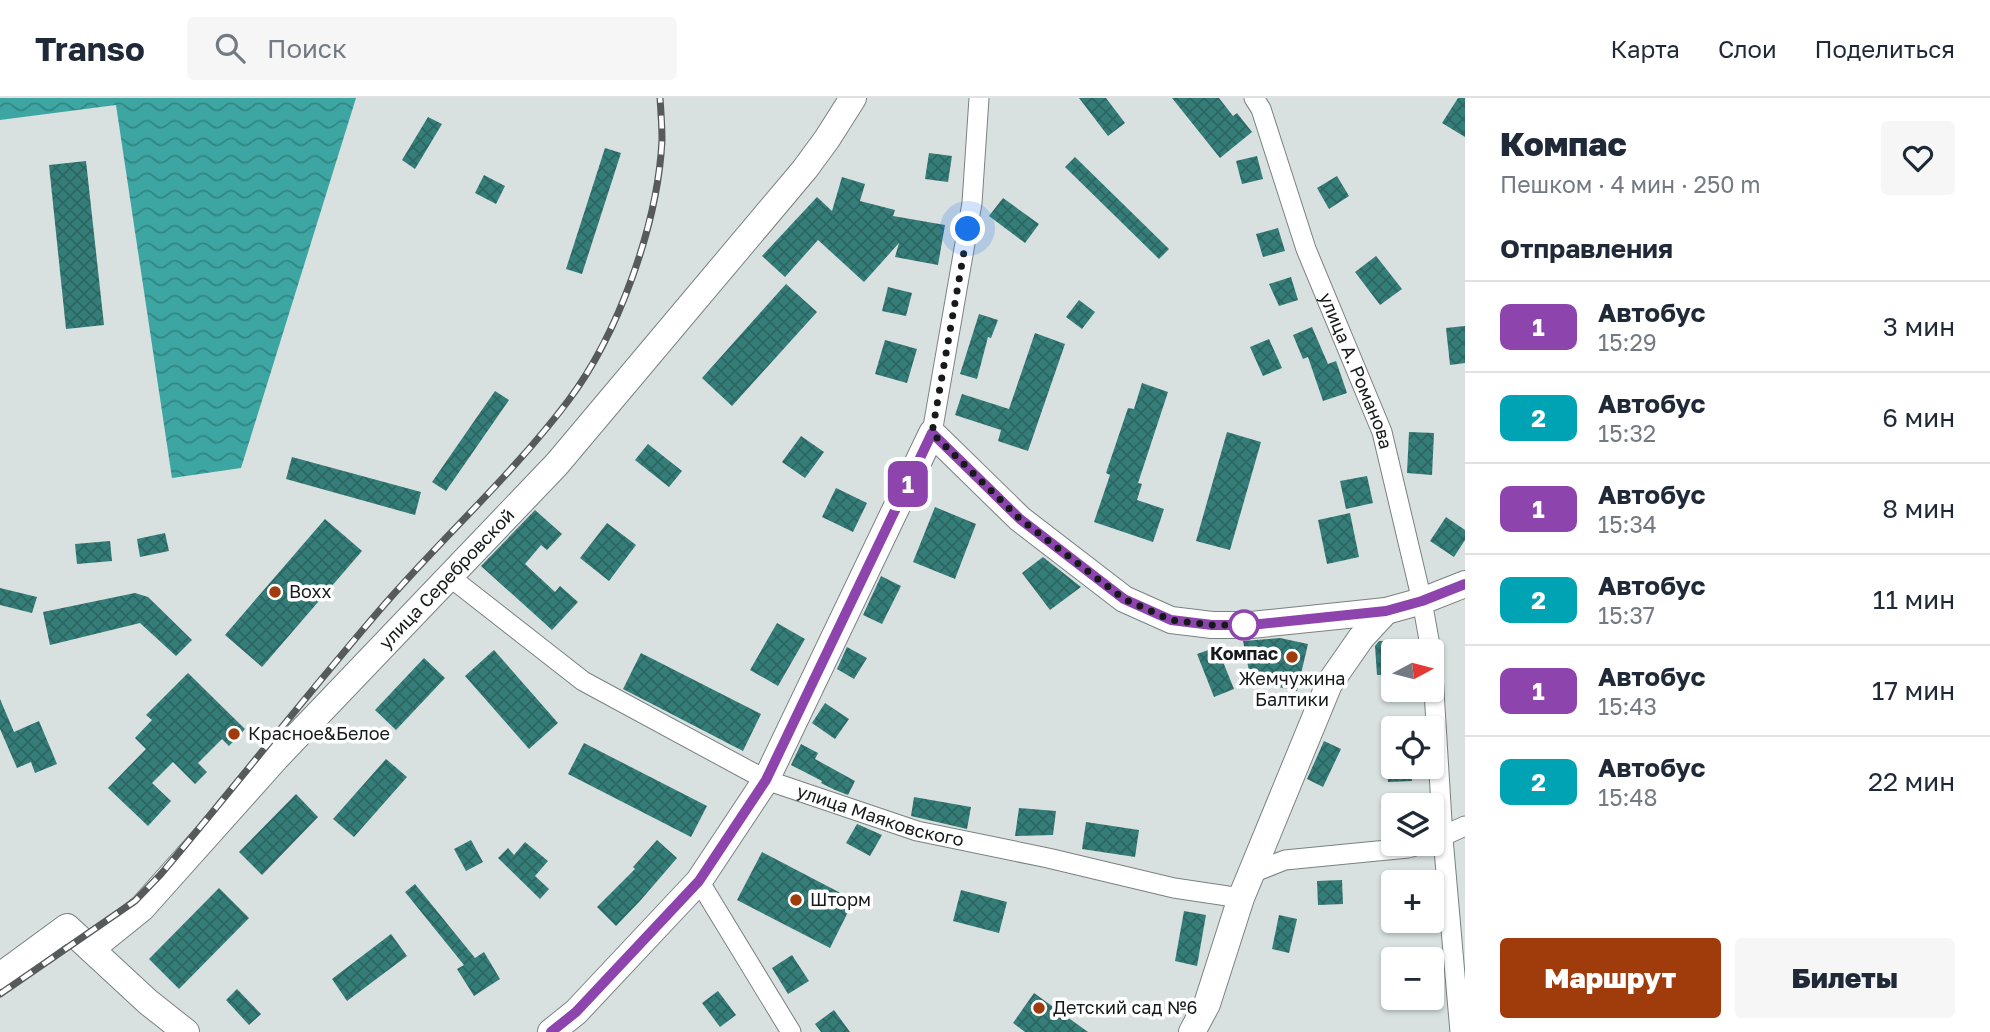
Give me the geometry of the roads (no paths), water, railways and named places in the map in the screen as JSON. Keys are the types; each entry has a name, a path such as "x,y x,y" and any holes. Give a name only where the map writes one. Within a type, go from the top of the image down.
{"street":[{"name":"улица Серебровской","path":"91,949 142,908 277,757 557,464 805,169 853,98"},
{"path":"551,1032 576,1012 699,881 766,780 932,433 972,203 979,98"},
{"name":"улица А. Романова","path":"1254,98 1261,109 1306,249 1382,432 1429,639"},
{"path":"932,433 1020,519 1124,599 1171,620 1212,625 1251,625 1386,611 1422,601 1465,584"},
{"name":"улица Маяковского","path":"450,577 583,681 766,780 917,831 1174,888 1241,898"},
{"path":"1192,1032 1207,1004 1241,898 1329,684 1361,638 1386,611"},
{"path":"1433,702 1436,793"},
{"path":"1444,836 1465,826"},
{"path":"1252,873 1285,860 1381,851"},
{"path":"1441,856 1459,941 1461,1032"},
{"path":"699,881 791,1032"},
{"path":"0,976 67,927 148,1002 186,1032"}],"water":[{"path":"0,98 356,98 241,468 172,478 116,105 0,120"}],"railway":[{"path":"0,994 135,901 161,874 384,605 524,454 568,401 586,374 619,312 644,242 659,173 662,140 660,98"}],"place":[{"name":"Boxx","path":"275,592"},
{"name":"Компас","path":"1244,625"},
{"name":"Жемчужина Балтики","path":"1292,657"},
{"name":"Красное&Белое","path":"234,734"},
{"name":"Шторм","path":"796,900"},
{"name":"Детский сад №6","path":"1039,1008"}]}
